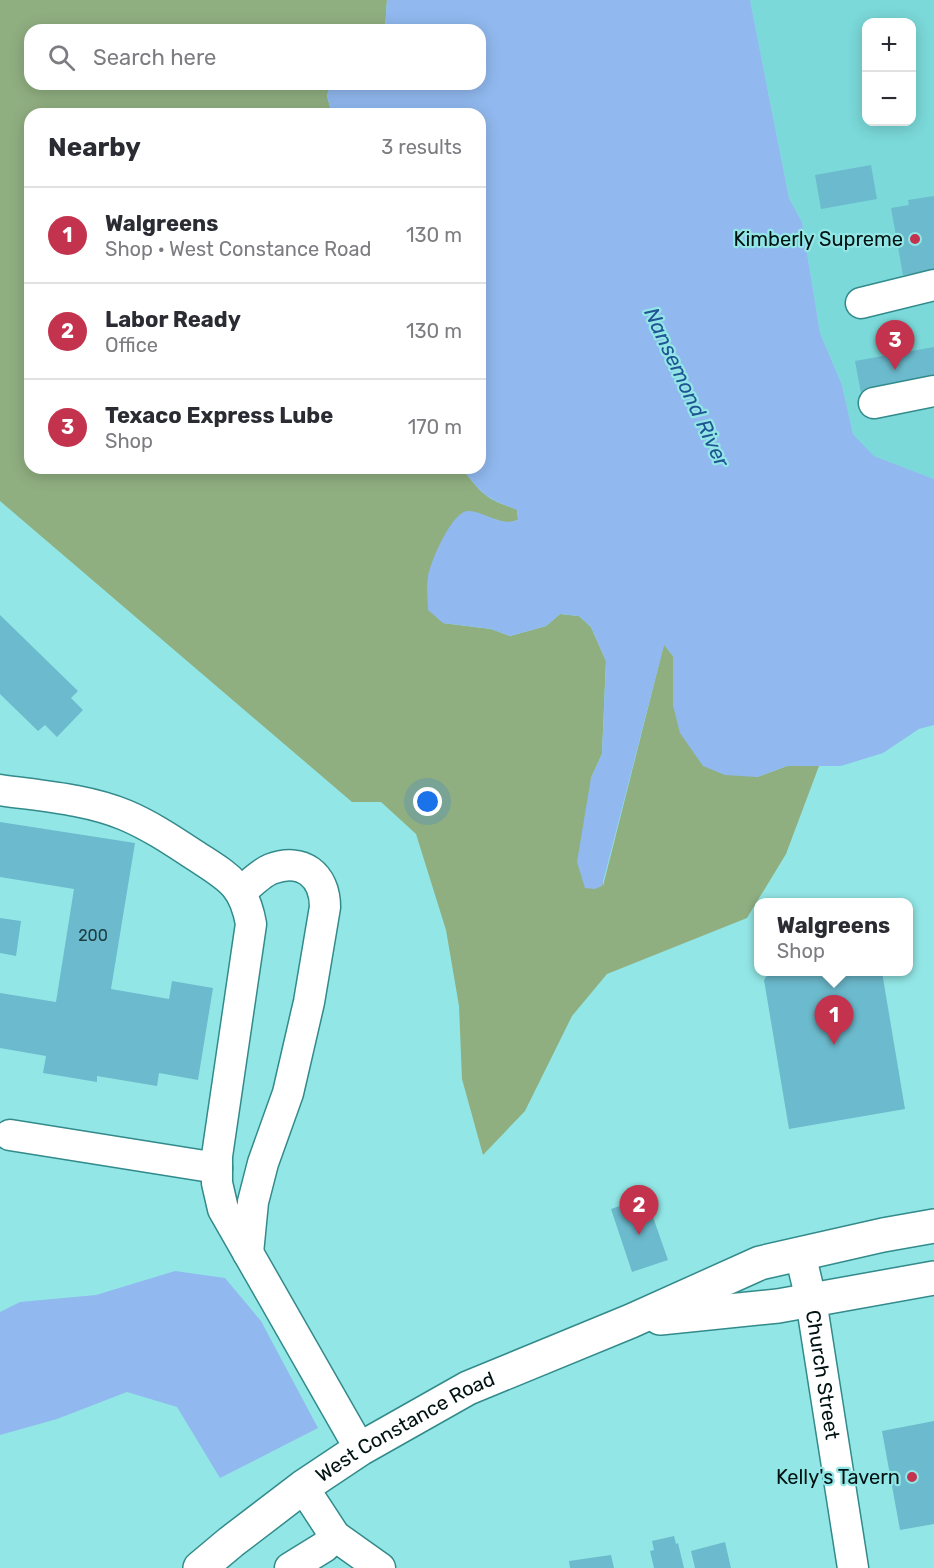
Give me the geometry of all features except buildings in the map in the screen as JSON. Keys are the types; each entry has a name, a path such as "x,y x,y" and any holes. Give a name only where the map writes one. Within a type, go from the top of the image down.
{"main road":[{"name":"West Constance Road","path":"200,1568 303,1487 360,1449 468,1388 631,1321 760,1263 934,1226"},
{"name":"West Constance Road","path":"631,1321 778,1306 934,1278"}],"street":[{"path":"861,303 934,285"},
{"path":"874,404 934,391"},
{"path":"0,790 80,802 124,815 159,831 228,878 241,892 248,905 251,924 217,1156 217,1183 223,1209 360,1449"},
{"path":"241,892 270,870 292,865 315,875 321,882 325,896 309,1002 288,1093 253,1202 248,1253"},
{"path":"3,1132 217,1168"},
{"name":"Church Street","path":"800,1253 811,1300 853,1568"},
{"path":"303,1487 335,1536 380,1568"},
{"path":"290,1568 324,1547 335,1536"}],"shaded area":[{"path":"750,0 934,0 934,479 874,456 853,434 842,385 820,333 802,222 789,198"}],"green space":[{"path":"0,0 387,0 385,24 24,24 24,90 328,90 327,96 330,108 24,108 24,474 466,474 491,499 517,509 518,520 507,523 468,511 443,623 491,629 510,636 546,626 560,614 579,616 591,627 606,661 602,754 591,778 603,886 664,644 673,656 673,705 757,777 787,766 819,766 786,854 759,898 754,898 754,907 747,918 607,974 572,1016 525,1111 483,1155 462,1079 459,1006 446,930 416,834 381,802 352,802 0,501"}],"water":[{"name":"Nansemond River","path":"387,0 750,0 789,198 802,222 820,333 842,385 853,434 874,456 934,479 934,725 919,729 883,753 841,766 787,766 757,777 725,775 703,766 680,733 673,705 673,656 664,645 602,886 595,889 585,888 577,862 591,778 602,754 606,661 591,627 579,616 560,614 546,626 510,636 491,629 443,623 428,610 427,585 430,570 437,550 455,519 468,511 504,522 518,520 517,510 485,495 467,474 486,474 486,108 330,108 327,96 328,90 486,90 486,24 385,24"},
{"path":"175,1271 225,1278 261,1321 318,1428 220,1478 177,1407 127,1392 57,1419 0,1435 0,1312 20,1302 96,1295"}],"place":[{"name":"Kimberly Supreme","path":"915,239"},
{"name":"Texaco Express Lube","path":"895,370"},
{"name":"Walgreens","path":"834,1045"},
{"name":"Labor Ready","path":"639,1235"},
{"name":"Kelly's Tavern","path":"912,1477"}]}
